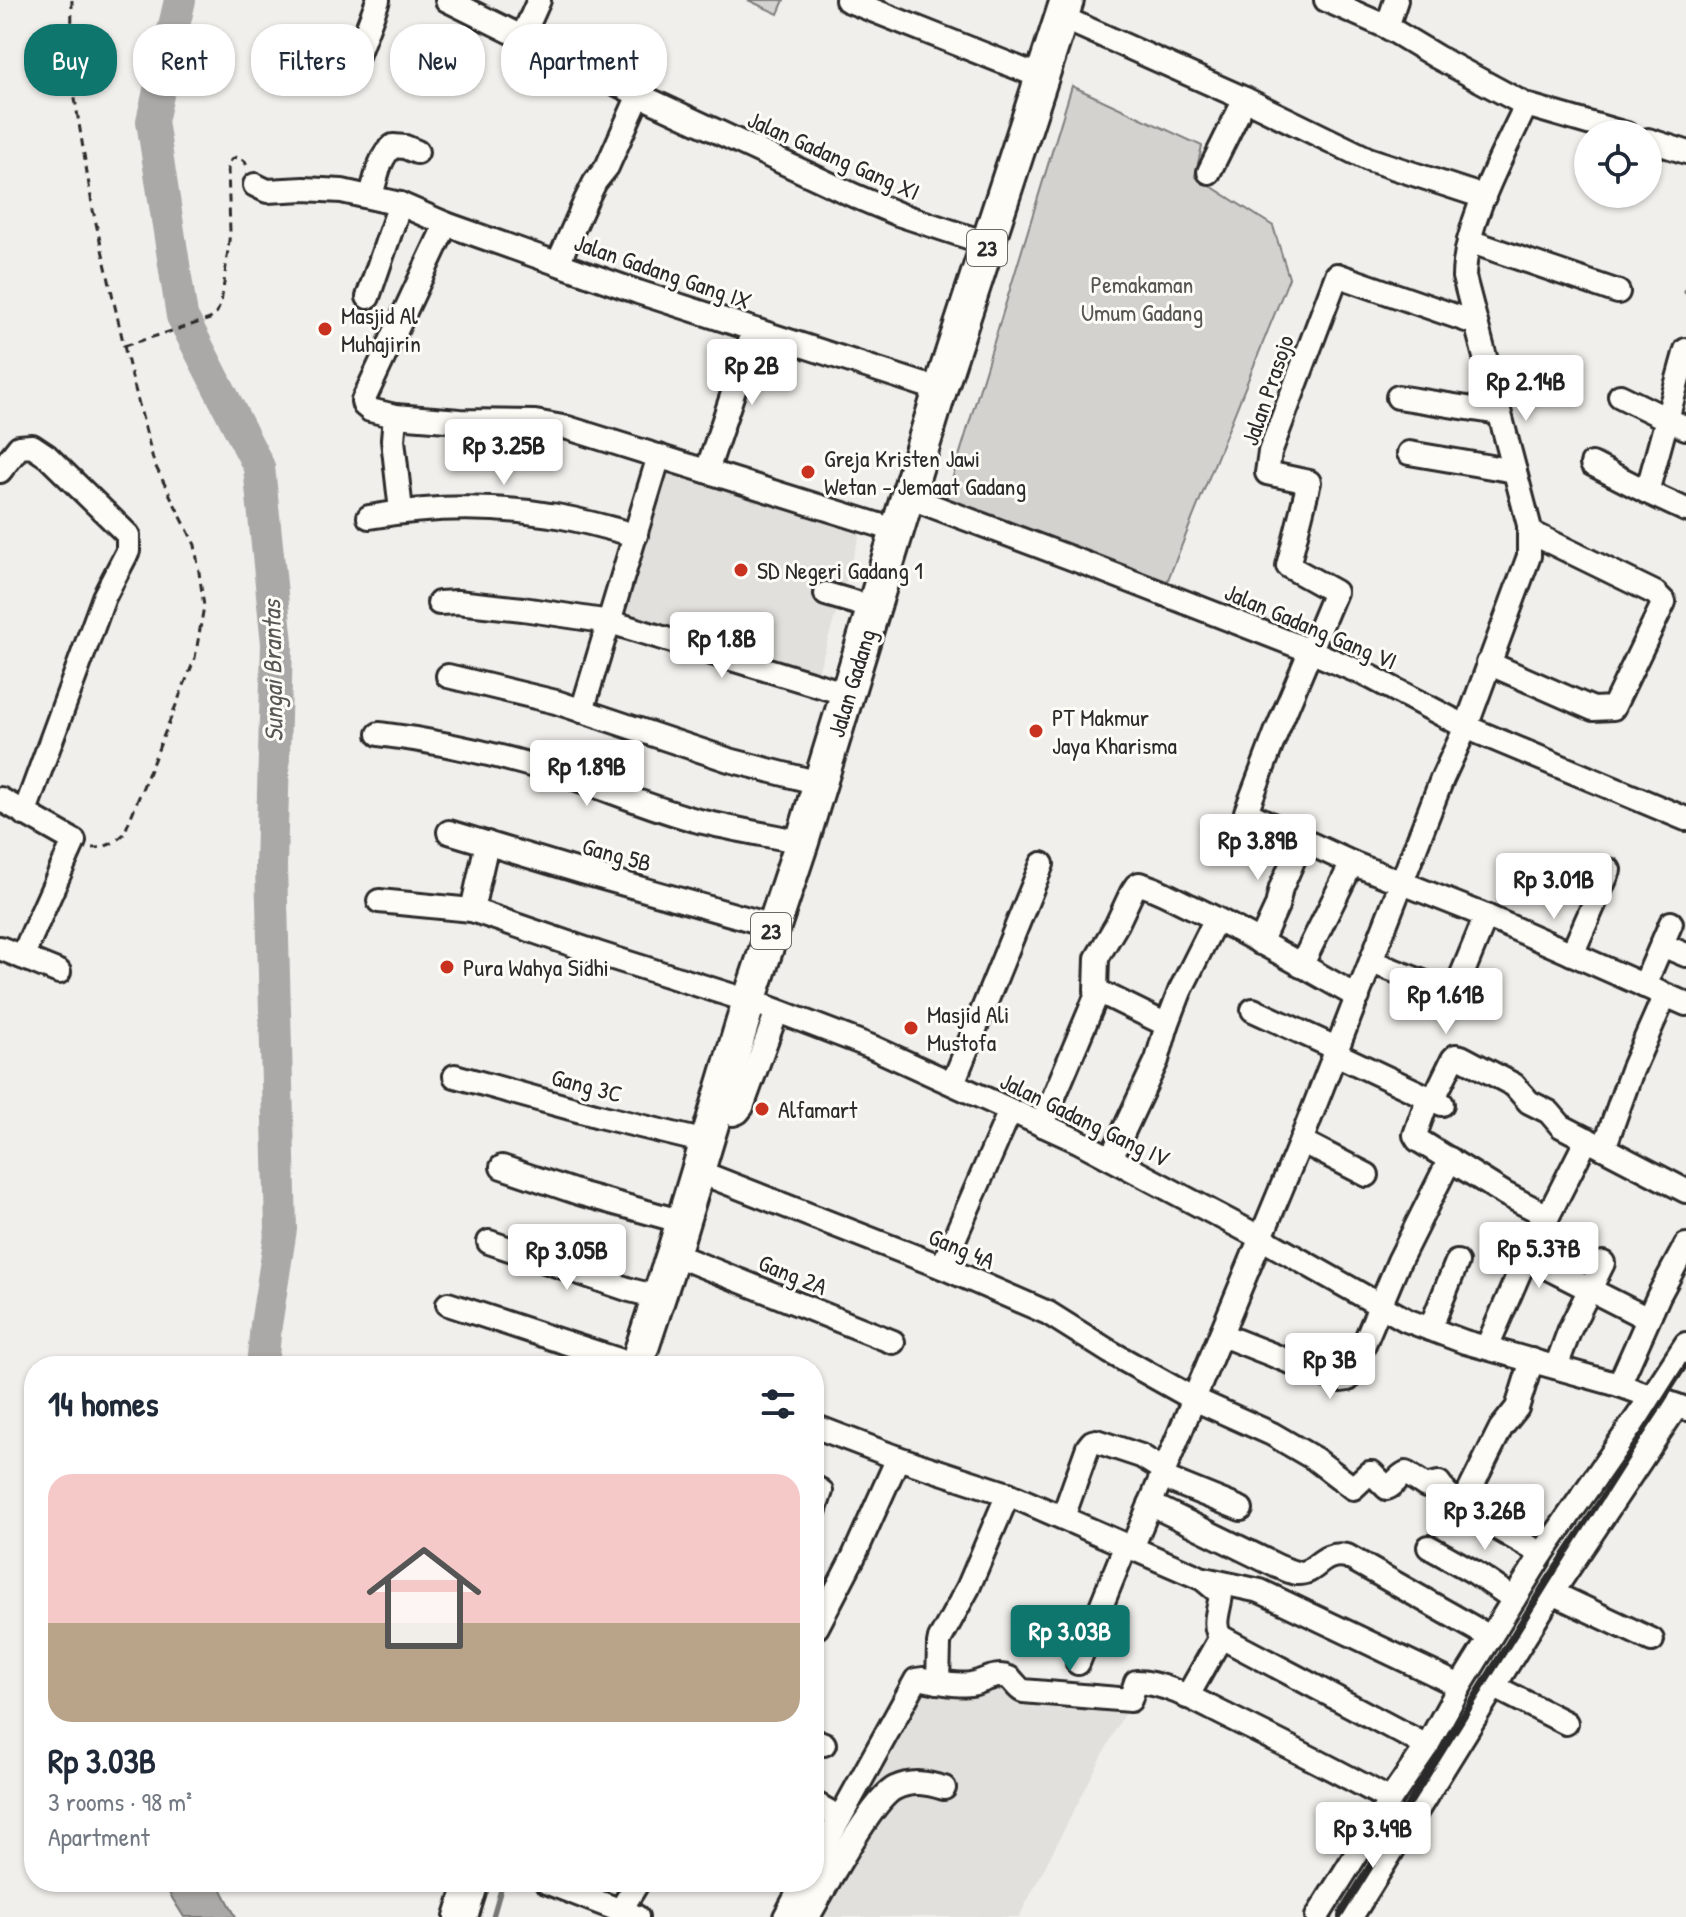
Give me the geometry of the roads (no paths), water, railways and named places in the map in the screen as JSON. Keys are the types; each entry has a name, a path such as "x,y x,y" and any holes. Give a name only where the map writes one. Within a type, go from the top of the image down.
{"highway":[{"name":"Jalan Gadang","path":"640,1356 717,1106 763,1006 773,926 802,842 940,390 1064,9"}],"street":[{"path":"369,24 378,0"},
{"name":"Jalan Gadang Gang XI","path":"447,0 501,27"},
{"path":"528,24 539,0"},
{"path":"847,0 1041,77"},
{"path":"1326,0 1387,27 1526,105 1578,120"},
{"path":"1387,27 1396,0"},
{"path":"1064,9 1368,159 1484,197"},
{"path":"558,263 595,182 607,167 639,96"},
{"name":"Jalan Gadang Gang XI","path":"641,96 855,196 898,214 989,244"},
{"path":"1209,172 1245,99"},
{"path":"1078,1663 1164,1474 1222,1335 1337,1051 1442,779 1466,727 1529,556 1530,532 1464,277 1469,241 1484,197 1526,105"},
{"path":"1662,144 1686,152"},
{"path":"371,196 387,151 393,146 417,152"},
{"name":"Jalan Gadang Gang IX","path":"255,185 267,191 342,191 400,204 446,224 638,292 940,390"},
{"path":"368,297 400,204"},
{"path":"446,224 363,401 370,410 395,416 535,422 568,428 898,531"},
{"path":"1469,241 1618,292"},
{"name":"Jalan Prasojo","path":"1312,652 1335,592 1288,566 1309,482 1267,473 1270,452 1337,275 1475,323"},
{"path":"707,471 754,330"},
{"path":"1647,492 1677,424 1686,350"},
{"path":"1620,396 1677,424"},
{"path":"1398,397 1499,413"},
{"path":"395,416 393,440 401,511"},
{"path":"0,471 19,447 32,446 47,456 128,535 128,551 104,597 24,814"},
{"path":"1409,453 1515,471"},
{"path":"582,711 659,456"},
{"path":"1592,464 1686,510"},
{"name":"Jalan Gadang Gang VI","path":"908,497 1312,652 1369,676 1466,727 1686,819"},
{"path":"369,517 460,506 551,515 636,535"},
{"path":"1488,663 1593,709 1613,708 1664,602 1655,593 1530,532"},
{"path":"826,594 874,608"},
{"path":"439,603 523,609 610,622 847,694"},
{"path":"1312,652 1245,811 1352,863 1486,916 1686,1004"},
{"path":"448,676 514,690 729,760 819,783"},
{"path":"379,734 464,747 574,778 700,821 802,842"},
{"path":"0,799 74,841 22,957"},
{"name":"Gang 5B","path":"449,832 773,926"},
{"path":"1260,943 1302,840"},
{"path":"472,910 487,843"},
{"path":"1301,966 1352,863"},
{"path":"953,1083 1042,864"},
{"path":"1572,954 1609,870"},
{"path":"1167,1025 1098,992 1095,987 1097,958 1137,885 1216,919 1358,997"},
{"name":"Jalan Gadang Gang IV","path":"379,901 472,910 763,1006 872,1047 1111,1158 1406,1320 1465,1342 1619,1385 1681,1407"},
{"path":"1372,962 1461,997 1486,916"},
{"path":"1111,1158 1157,1060 1180,991 1216,919"},
{"path":"1487,1347 1526,1257 1548,1216 1595,1144 1632,1070 1654,990 1662,945 1671,923"},
{"path":"1662,945 1686,955"},
{"path":"0,948 59,972"},
{"path":"1042,1125 1098,992"},
{"path":"1253,1010 1438,1102"},
{"path":"1548,1216 1505,1194 1416,1138 1425,1107 1438,1102 1456,1056 1514,1085 1529,1102 1549,1112 1561,1126 1686,1191"},
{"name":"Gang 3C","path":"455,1076 599,1116 702,1157"},
{"path":"942,1267 1010,1111"},
{"path":"1301,1141 1367,1175"},
{"name":"Gang 4A","path":"702,1157 1048,1313 1194,1399 1272,1434 1315,1459 1351,1488 1369,1473 1387,1488 1406,1473 1426,1486 1439,1483 1447,1494 1463,1504"},
{"path":"1222,1335 1321,1374 1348,1379 1399,1261 1450,1159"},
{"path":"502,1167 582,1194 683,1222"},
{"path":"489,1242 658,1297"},
{"path":"1619,1385 1686,1245"},
{"name":"Gang 2A","path":"673,1254 893,1342"},
{"path":"1526,1257 1648,1319"},
{"path":"1430,1329 1457,1262"},
{"path":"1556,1367 1570,1329 1603,1263"},
{"path":"448,1304 607,1356"},
{"path":"1317,1917 1427,1746 1460,1686 1542,1554 1686,1344"},
{"path":"1532,1360 1517,1408 1501,1428 1463,1504 1488,1523 1542,1554"},
{"path":"1351,1917 1552,1593 1681,1407"},
{"path":"824,1430 1008,1494 1203,1579 1260,1591 1460,1686"},
{"path":"1063,1517 1089,1443 1092,1442 1141,1456 1164,1474 1241,1509"},
{"path":"824,1614 898,1458"},
{"path":"938,1682 940,1639 968,1588 1008,1494"},
{"path":"1150,1504 1295,1573 1307,1572 1331,1555 1347,1556 1490,1637"},
{"path":"1429,1547 1514,1599"},
{"path":"1203,1579 1221,1594 1216,1624 1216,1632 1221,1637 1427,1746"},
{"path":"1552,1593 1652,1640"},
{"path":"1187,1697 1221,1637"},
{"path":"824,1847 916,1680 923,1679 968,1685 995,1676 1006,1677 1023,1691 1116,1700 1130,1700 1136,1682 1150,1682 1336,1769 1390,1800"},
{"path":"1495,1687 1566,1723"},
{"path":"824,1890 868,1817 893,1789 923,1782 944,1788"},
{"path":"824,1809 840,1818"},
{"path":"572,1892 629,1914 635,1892"},
{"path":"785,1917 799,1892"},
{"path":"808,1917 823,1892"}],"waterway":[{"name":"Sungai Brantas","path":"180,0 152,121 182,316 259,467 277,643 271,866 281,1229 263,1356"},
{"path":"493,1917 500,1892"}],"railway":[{"path":"1340,1917 1686,1365"}],"place":[{"name":"Masjid Al Muhajirin","path":"325,329"},
{"name":"Greja Kristen Jawi Wetan - Jemaat Gadang","path":"808,472"},
{"name":"SD Negeri Gadang 1","path":"741,570"},
{"name":"PT Makmur Jaya Kharisma","path":"1036,731"},
{"name":"Pura Wahya Sidhi","path":"447,967"},
{"name":"Masjid Ali Mustofa","path":"911,1028"},
{"name":"Alfamart","path":"762,1109"}],"park label":[{"name":"Pemakaman Umum Gadang","path":"1142,298"}]}
